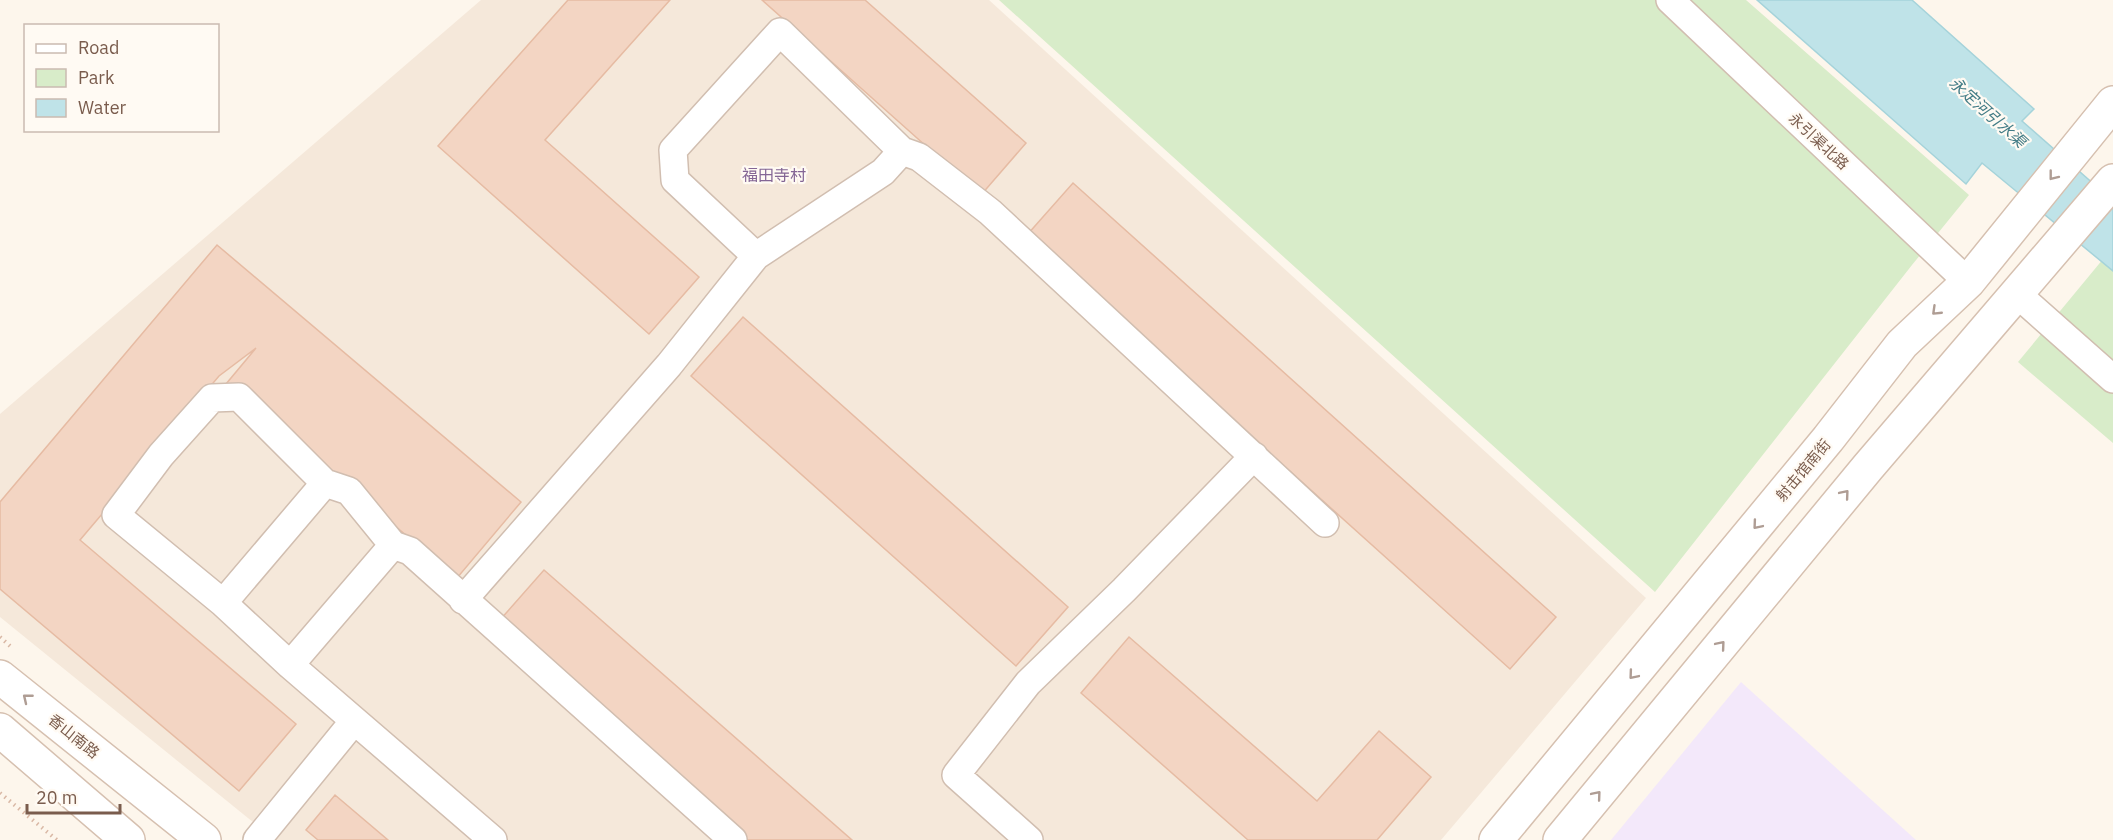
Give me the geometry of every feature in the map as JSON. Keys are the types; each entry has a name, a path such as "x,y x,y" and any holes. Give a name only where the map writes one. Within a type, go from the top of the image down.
{"main road":[{"name":"射击馆南街","path":"1496,840 1828,439 1902,344 1968,282 2113,103"},
{"path":"1560,840 1868,467 2113,181"},
{"name":"香山南路","path":"0,677 204,840"},
{"path":"0,730 128,840"}],"street":[{"name":"永引渠北路","path":"1670,0 1968,282"},
{"path":"756,256 675,180 673,150 780,32 902,151 919,158 990,212 1325,523"},
{"path":"463,600 669,365 756,256 884,172 902,151"},
{"path":"2016,293 2113,379"},
{"path":"493,840 290,665 223,603 116,514 161,455 212,399 239,398 325,483 350,491 393,544 410,551 733,840"},
{"path":"1029,840 956,775 1028,683 1124,590 1254,456"},
{"path":"223,603 325,483"},
{"path":"290,665 393,544"},
{"path":"257,840 354,721"}],"path":[{"path":"0,793 57,840"}],"shaded area":[{"path":"481,0 989,0 1646,598 1441,840 275,840 0,617 0,414"},
{"path":"1741,682 1916,840 1611,840"}],"green space":[{"path":"999,0 1746,0 1969,195 1655,592"},
{"path":"2113,247 2113,443 2018,362"}],"water":[{"name":"永定河引水渠","path":"1757,0 1912,0 2034,109 2022,121 2113,201 2113,271 1982,163 1966,184"}],"building":[{"path":"568,0 670,0 545,140 699,277 649,334 438,146"},
{"path":"762,0 865,0 1026,143 981,195"},
{"path":"1073,183 1556,617 1510,669 1027,235"},
{"path":"217,245 521,502 457,578 226,384 256,348 219,376 80,540 296,724 239,791 0,589 0,502"},
{"path":"743,317 1068,607 1016,666 691,376"},
{"path":"544,570 852,840 733,840 492,629"},
{"path":"1129,637 1317,801 1379,731 1431,777 1377,840 1248,840 1081,693"},
{"path":"335,795 388,840 318,840 306,830"}],"district":[{"name":"福田寺村","path":"774,175"}]}
